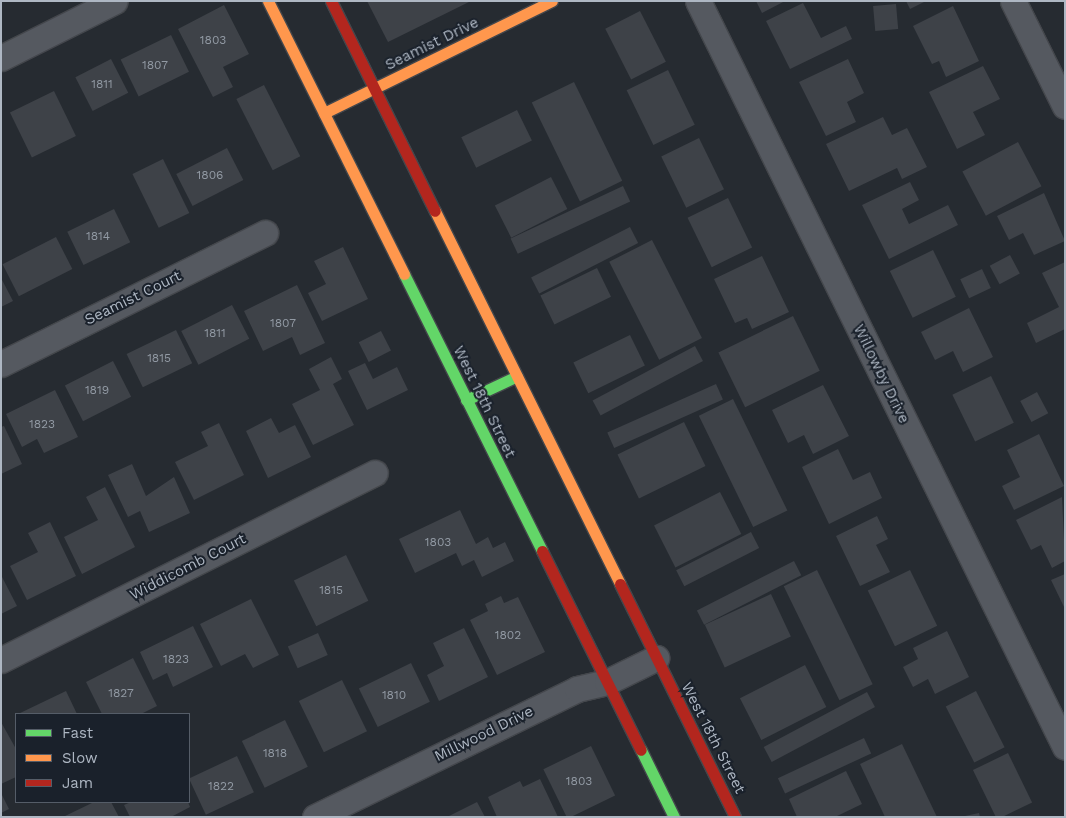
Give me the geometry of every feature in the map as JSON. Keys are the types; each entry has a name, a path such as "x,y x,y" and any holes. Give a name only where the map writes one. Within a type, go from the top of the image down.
{"main road":[{"name":"West 18th Street","path":"268,1 674,817"},
{"name":"West 18th Street","path":"331,1 735,817"},
{"name":"Seamist Drive","path":"324,113 552,1"},
{"path":"466,400 516,376"}],"street":[{"path":"1,58 115,1"},
{"name":"Willowby Drive","path":"698,1 1065,747"},
{"path":"1013,1 1065,106"},
{"name":"Seamist Court","path":"1,364 265,233"},
{"name":"Widdicomb Court","path":"1,660 375,473"},
{"name":"Millwood Drive","path":"315,817 577,689 607,682 656,658"}],"building":[{"path":"367,1 471,1 388,42"},
{"path":"756,1 785,1 762,13"},
{"path":"906,1 926,1 910,9"},
{"path":"803,3 821,38 846,26 852,39 790,69 766,21"},
{"path":"896,4 898,29 875,31 873,6"},
{"path":"224,5 249,54 223,67 233,87 213,97 178,29"},
{"path":"953,6 979,61 946,77 939,61 932,64 913,26"},
{"path":"640,11 666,62 631,79 605,29"},
{"path":"171,35 189,72 139,96 121,60"},
{"path":"111,59 128,93 93,111 75,77"},
{"path":"848,59 864,93 847,102 856,122 826,136 799,82"},
{"path":"983,66 1000,99 973,112 985,135 957,149 929,92"},
{"path":"668,70 695,125 653,145 627,90"},
{"path":"574,82 622,181 580,201 532,103"},
{"path":"264,85 300,156 273,170 236,99"},
{"path":"54,91 76,136 32,157 10,112"},
{"path":"517,110 532,141 476,168 461,137"},
{"path":"883,117 892,135 907,128 927,167 902,179 897,168 849,191 826,144"},
{"path":"699,138 724,189 686,208 661,156"},
{"path":"1018,142 1041,186 986,216 962,172"},
{"path":"227,148 243,180 193,206 176,174"},
{"path":"163,159 189,213 159,228 132,174"},
{"path":"551,177 567,209 511,238 495,206"},
{"path":"910,182 919,200 902,209 909,224 948,205 958,225 889,259 862,205"},
{"path":"623,186 630,201 518,254 511,238"},
{"path":"1044,193 1065,241 1034,255 1023,233 1009,240 997,216"},
{"path":"728,198 752,247 712,267 688,218"},
{"path":"114,209 130,242 83,265 67,232"},
{"path":"630,227 638,243 539,293 531,277"},
{"path":"56,237 72,269 19,296 3,264"},
{"path":"652,240 702,338 659,360 609,262"},
{"path":"343,247 368,299 322,321 308,293 326,284 314,261"},
{"path":"933,250 956,297 913,318 890,271"},
{"path":"1010,255 1020,274 1000,284 990,266"},
{"path":"762,256 789,312 752,329 747,318 735,323 714,279"},
{"path":"1065,262 1065,329 1036,343 1027,323 1059,307 1042,273"},
{"path":"597,268 611,297 554,324 540,296"},
{"path":"982,269 991,288 969,298 960,279"},
{"path":"1,278 13,301 1,307"},
{"path":"297,285 325,343 300,355 292,337 263,351 244,311"},
{"path":"232,305 249,339 198,365 181,331"},
{"path":"969,308 993,357 963,372 953,351 935,360 921,332"},
{"path":"793,316 820,371 745,407 718,352"},
{"path":"176,330 192,363 143,387 127,354"},
{"path":"381,331 391,351 369,362 359,342"},
{"path":"630,335 645,366 588,393 573,363"},
{"path":"695,346 703,361 601,415 593,400"},
{"path":"331,357 342,379 333,384 354,425 313,445 292,404 320,390 309,369"},
{"path":"113,361 131,397 83,421 65,386"},
{"path":"365,363 373,379 397,367 408,390 367,410 348,371"},
{"path":"991,376 1014,423 975,442 952,395"},
{"path":"716,384 723,400 614,448 607,432"},
{"path":"823,385 849,436 813,454 804,435 788,443 772,410"},
{"path":"55,390 78,437 44,453 37,439 22,447 6,414"},
{"path":"1037,392 1048,413 1031,422 1020,401"},
{"path":"733,399 787,510 753,527 699,416"},
{"path":"271,418 279,433 295,425 311,457 268,478 246,431"},
{"path":"684,422 705,466 639,498 617,454"},
{"path":"219,423 244,475 194,500 175,462 208,446 201,432"},
{"path":"4,426 22,464 1,474 1,427"},
{"path":"1039,434 1064,486 1014,510 1002,486 1020,477 1007,450"},
{"path":"838,449 853,480 870,472 882,498 829,524 802,467"},
{"path":"132,464 146,496 174,477 190,513 149,532 140,511 128,517 108,475"},
{"path":"105,487 135,547 82,574 64,537 98,520 86,497"},
{"path":"720,492 741,534 675,567 654,526"},
{"path":"1062,497 1065,561 1052,568 1041,545 1031,550 1016,520"},
{"path":"460,510 476,544 488,537 493,548 505,542 514,561 482,577 474,560 462,566 456,553 415,573 399,539"},
{"path":"877,516 888,539 876,545 890,572 860,586 836,536"},
{"path":"50,522 76,576 27,600 10,566 38,552 28,533"},
{"path":"751,532 759,548 684,586 676,570"},
{"path":"346,555 368,601 316,626 294,580"},
{"path":"794,561 801,575 704,625 697,610"},
{"path":"817,570 873,684 839,700 784,586"},
{"path":"910,570 937,626 895,646 868,591"},
{"path":"1065,574 1065,609 1051,580"},
{"path":"1,575 17,606 1,614"},
{"path":"771,594 791,637 725,667 705,625"},
{"path":"501,596 504,603 518,597 545,652 497,675 470,620 488,611 485,604"},
{"path":"251,599 279,655 253,668 245,654 221,666 200,624"},
{"path":"193,626 213,667 173,687 167,673 153,680 140,652"},
{"path":"464,628 488,677 439,701 427,675 444,666 433,643"},
{"path":"947,631 969,677 935,694 928,679 913,687 903,667 918,659 913,648"},
{"path":"318,633 328,655 298,668 288,646"},
{"path":"133,658 157,706 143,713 102,713 86,682"},
{"path":"411,663 430,702 378,727 359,688"},
{"path":"805,665 826,707 761,740 740,698"},
{"path":"342,680 367,731 324,752 299,701"},
{"path":"66,691 77,713 20,713"},
{"path":"976,691 1005,747 974,763 946,706"},
{"path":"867,692 875,707 772,762 764,747"},
{"path":"285,720 308,767 265,788 242,741"},
{"path":"1,722 15,747 15,777 1,784"},
{"path":"864,738 871,753 785,794 778,778"},
{"path":"902,744 937,817 885,817 860,764"},
{"path":"591,746 615,795 571,817 567,817 543,769"},
{"path":"1008,753 1032,802 1002,817 996,817 973,770"},
{"path":"237,756 254,792 206,815 190,778"},
{"path":"846,771 862,804 835,817 797,817 789,799"},
{"path":"540,779 558,817 497,817 488,797 520,781 523,787"},
{"path":"1,793 9,809 1,813"},
{"path":"477,802 485,817 447,817"},
{"path":"92,803 112,803 119,817 63,817"},
{"path":"129,803 188,803 190,807 171,817 130,817 124,805"},
{"path":"979,813 980,817 965,817 965,816"}],"traffic: fast":[{"path":"404,274 542,551"},
{"path":"466,400 517,376"},
{"path":"641,750 674,817"}],"traffic: slow":[{"path":"268,1 404,274"},
{"path":"324,113 552,1"},
{"path":"435,211 620,584"}],"traffic: jam":[{"path":"331,1 435,211"},
{"path":"542,551 641,750"},
{"path":"620,584 735,817"}]}
